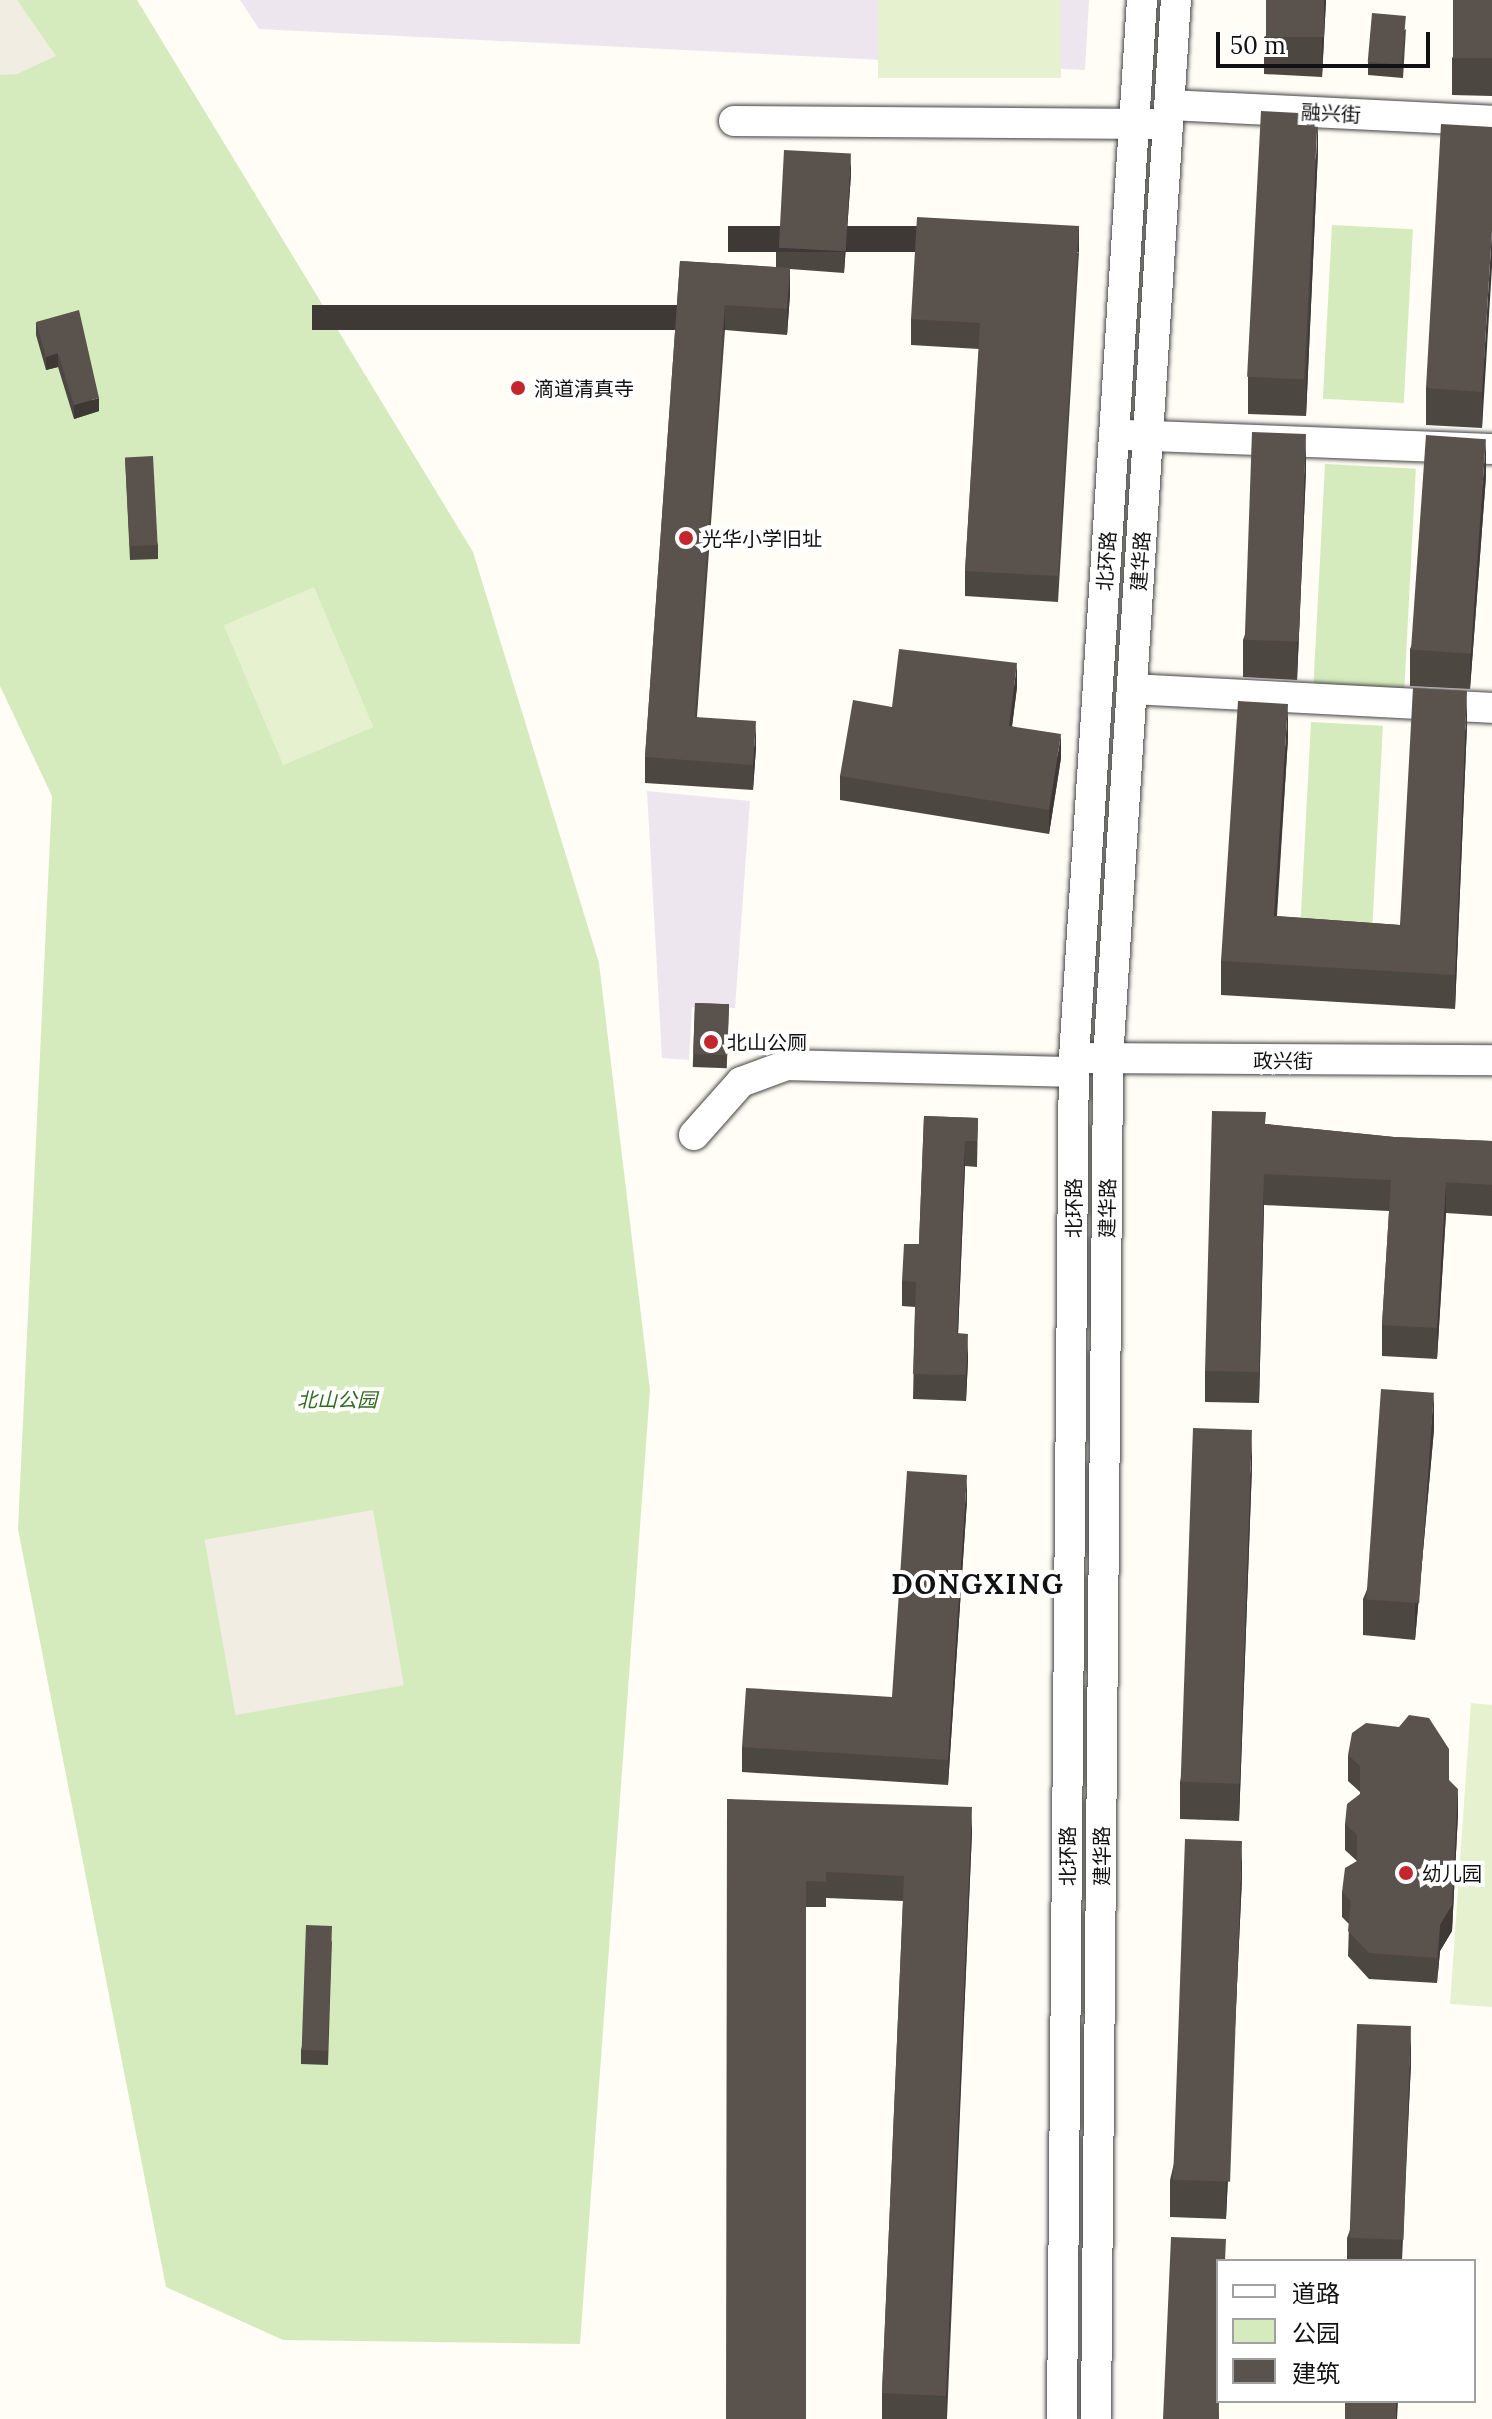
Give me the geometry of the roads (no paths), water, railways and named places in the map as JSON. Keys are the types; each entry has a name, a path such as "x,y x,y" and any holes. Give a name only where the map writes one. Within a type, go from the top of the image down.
{"street":[{"name":"北环路","path":"1062,2419 1074,1065 1142,0"},
{"name":"建华路","path":"1096,2419 1108,1059 1176,0"},
{"name":"融兴街","path":"734,121 1134,124 1169,114 1492,121"},
{"path":"1114,435 1492,449"},
{"path":"1132,689 1492,708"},
{"name":"政兴街","path":"694,1135 741,1082 787,1065 1074,1065 1108,1059 1492,1060"}],"place":[{"name":"滴道清真寺","path":"518,388"},
{"name":"光华小学旧址","path":"686,538"},
{"name":"北山公厕","path":"711,1042"},
{"name":"幼儿园","path":"1406,1873"}],"district":[{"name":"DONGXING","path":"978,1584"}],"park label":[{"name":"北山公园","path":"337,1399"}]}
